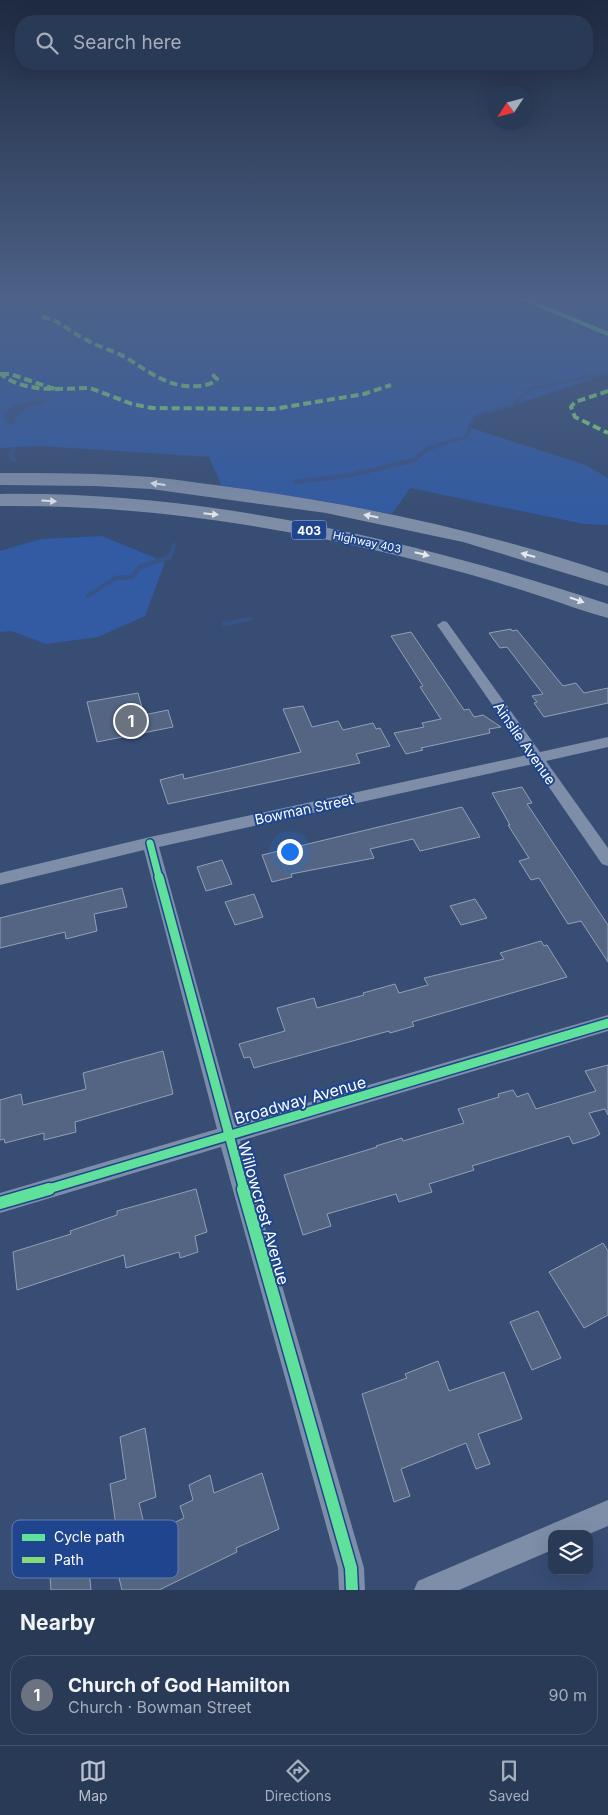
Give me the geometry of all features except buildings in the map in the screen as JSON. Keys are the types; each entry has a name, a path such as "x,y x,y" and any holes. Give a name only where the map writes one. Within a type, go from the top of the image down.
{"highway":[{"name":"Highway 403","path":"0,479 74,479 152,483 295,501 418,525 555,562 608,580"},
{"name":"Highway 403","path":"0,500 155,508 222,515 285,525 463,564 545,589 608,611"}],"street":[{"name":"Ainslie Avenue","path":"443,625 608,860"},
{"name":"Bowman Street","path":"0,879 150,842 608,742"},
{"name":"Willowcrest Avenue","path":"150,842 228,1135 351,1568 352,1590"},
{"name":"Broadway Avenue","path":"0,1203 608,1023"},
{"path":"569,1530 608,1513"},
{"path":"427,1590 548,1539"}],"shaded area":[{"path":"0,373 608,373 472,419 468,427 586,465 608,478 608,525 584,524 410,488 392,514 317,500 222,486 209,457 41,446 0,448"},
{"path":"42,399 47,401 31,406 23,411 16,418 14,424 9,425 4,419 5,413 12,406"},
{"path":"102,536 165,562 145,616 98,637 46,644 11,631 0,632 0,551 41,539"}],"waterway":[{"path":"435,446 466,437 475,416 513,405 530,389 607,373"},
{"path":"295,482 352,475 414,460 427,449 439,445"},
{"path":"13,450 11,455 14,460"},
{"path":"88,596 115,578 132,577 140,567 170,557 174,545"},
{"path":"224,624 250,619"}],"marked path":[{"path":"150,373 174,385 191,387 214,382 217,379 211,373"},
{"path":"55,389 27,386 11,381 1,374 10,374 55,389 90,388 132,404 152,408 273,409 364,394 391,385"},
{"path":"608,391 575,402 571,407 575,417 608,433"}],"cycle path":[{"path":"150,843 228,1135 351,1568 352,1590"},
{"path":"0,1203 608,1023"}],"place":[{"name":"Church of God Hamilton","path":"131,721"}]}
